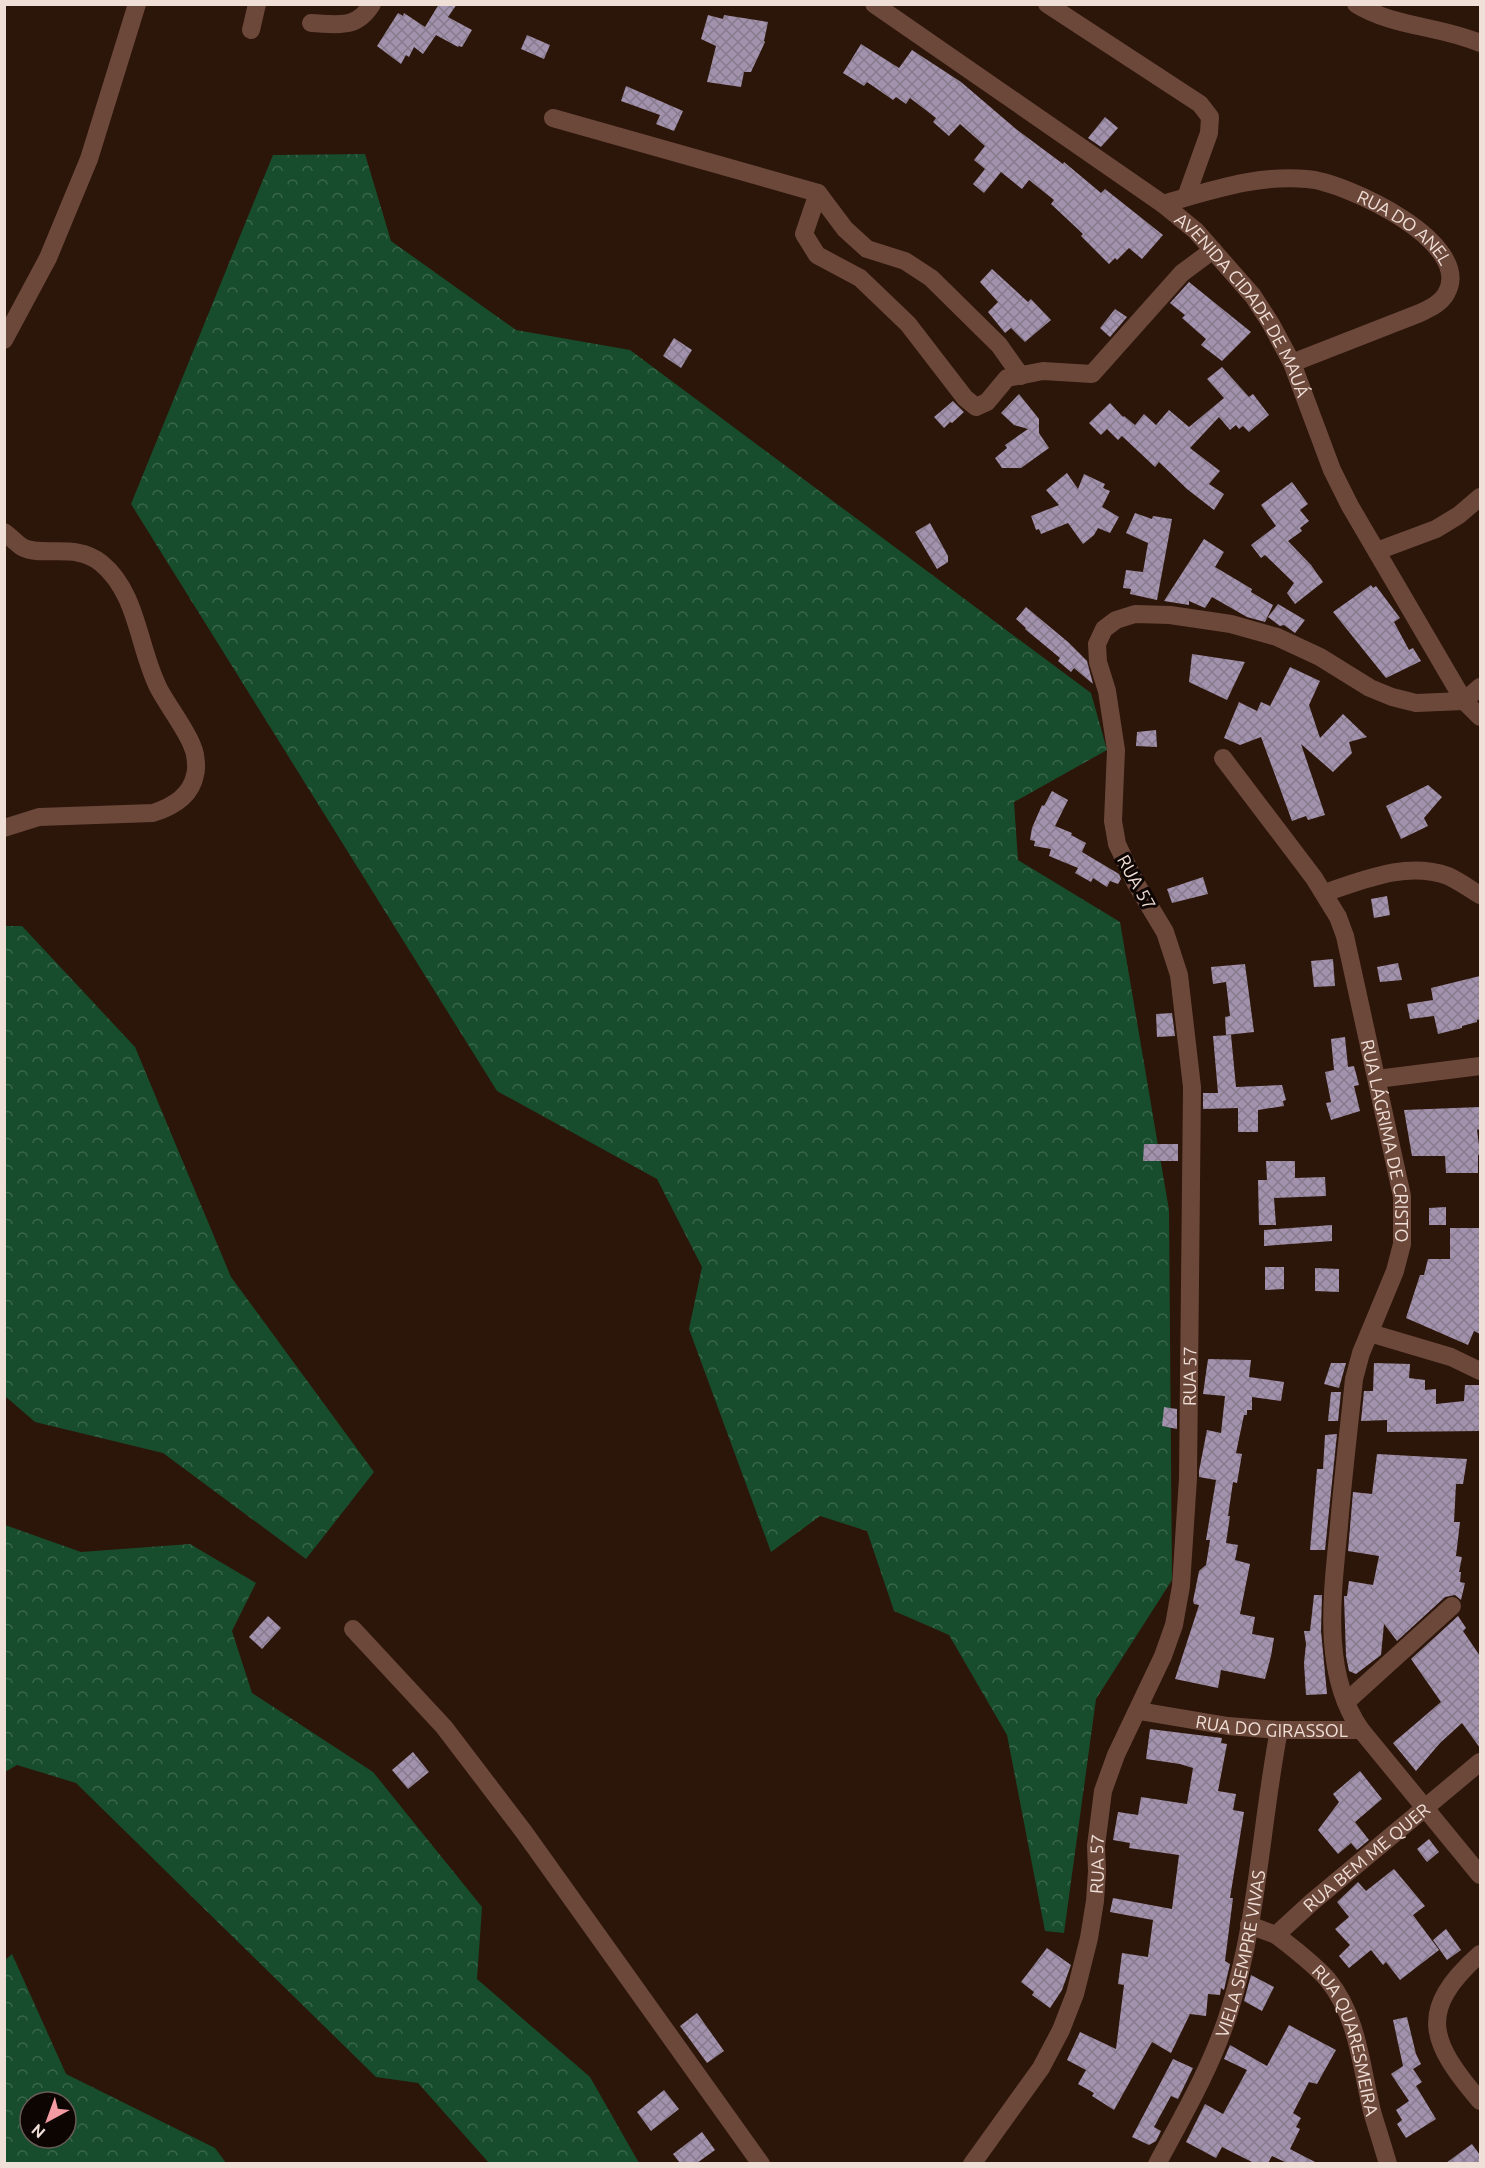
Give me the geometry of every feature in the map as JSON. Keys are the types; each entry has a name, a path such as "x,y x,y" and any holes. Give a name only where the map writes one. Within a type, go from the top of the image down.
{"street":[{"path":"4,340 48,258 89,159 137,4"},
{"path":"251,30 257,4"},
{"name":"AVENIDA CIDADE DE MAUÁ","path":"874,4 1163,204 1196,231 1253,296 1292,363 1332,470 1350,506 1464,701 1480,717"},
{"path":"1047,4 1200,104 1210,117 1209,133 1186,197"},
{"path":"1356,4 1371,14 1463,36 1480,43"},
{"path":"311,23 353,22 363,18 371,6"},
{"path":"553,118 818,194 845,229 867,249 905,261 931,278 999,345 1021,376"},
{"name":"RUA DO ANEL","path":"1163,204 1213,189 1276,177 1309,179 1348,189 1384,206 1421,231 1438,250 1451,272 1450,284 1445,296 1436,305 1292,363"},
{"path":"818,194 804,234 817,255 860,278 908,324 965,398 976,407 987,402 1007,378 1043,371 1092,374 1182,273 1213,250"},
{"path":"1377,551 1436,529 1459,515 1480,497"},
{"path":"4,532 13,549 63,550 82,554 99,561 116,577 127,596 158,687 194,748 196,774 192,785 181,800 169,808 153,813 39,817 4,828"},
{"name":"RUA 57","path":"972,2163 1041,2068 1061,2030 1075,1994 1083,1967 1095,1901 1096,1846 1103,1791 1116,1755 1139,1711 1167,1646 1174,1624 1181,1586 1188,1478 1192,1086 1179,975 1165,932 1135,882 1117,844 1113,821 1116,750 1107,691 1098,662 1097,644 1104,629 1116,620 1135,614 1170,615 1231,624 1277,637 1320,657 1370,688 1392,697 1416,703 1464,701"},
{"path":"1464,701 1480,687"},
{"name":"RUA LÁGRIMA DE CRISTO","path":"1222,758 1324,893 1345,936 1402,1196 1402,1244 1395,1271 1361,1353 1354,1379 1333,1594 1334,1646 1338,1676 1352,1717 1361,1730"},
{"path":"1324,893 1406,870 1427,870 1449,877 1480,895"},
{"path":"1377,1079 1480,1066"},
{"path":"1370,1332 1451,1358 1480,1371"},
{"path":"1346,1702 1452,1605"},
{"path":"353,1629 444,1727 537,1851 761,2163"},
{"name":"RUA DO GIRASSOL","path":"1139,1711 1228,1726 1279,1730 1361,1730 1480,1875"},
{"name":"VIELA SEMPRE VIVAS","path":"1157,2163 1214,2054 1229,2010 1249,1925 1269,1780 1279,1730"},
{"name":"RUA BEM ME QUER","path":"1276,1935 1480,1762"},
{"path":"1249,1925 1276,1935"},
{"name":"RUA QUARESMEIRA","path":"1276,1935 1329,1981 1347,2012 1357,2038 1373,2114 1388,2163"},
{"path":"1480,1954 1447,1990 1437,2013 1438,2035 1444,2053 1480,2101"}],"green space":[{"path":"365,154 391,241 516,330 630,350 1091,693 1107,750 1014,802 1018,860 1120,922 1169,1210 1172,1580 1096,1699 1064,1933 1045,1931 1007,1735 949,1635 894,1611 867,1531 820,1516 771,1552 689,1329 702,1267 657,1179 497,1091 131,504 273,155"},
{"path":"5,926 22,926 135,1047 231,1277 374,1472 306,1559 163,1453 35,1422 5,1396"},
{"path":"5,1525 81,1552 190,1544 256,1583 232,1631 252,1693 373,1772 482,1907 477,1979 590,2077 639,2163 489,2163 418,2083 376,2077 76,1783 17,1765 5,1772"},
{"path":"12,1954 66,2074 215,2148 226,2163 5,2163 4,1961"}],"building":[{"path":"439,4 457,4 448,17 472,30 462,47 436,35 423,54 414,47 409,57 406,55 401,64 377,46 398,13 403,16 404,13 425,27"},
{"path":"708,15 723,19 724,15 768,22 765,42 751,72 744,72 741,87 707,82 716,46 701,39"},
{"path":"527,35 550,45 544,59 521,49"},
{"path":"861,44 899,68 912,50 961,82 1016,129 1063,164 1064,162 1101,193 1105,189 1163,235 1142,259 1129,248 1117,260 1115,258 1109,264 1081,236 1083,234 1051,204 1054,200 1029,180 1022,189 1001,172 984,193 973,184 985,169 974,160 985,146 960,124 949,136 933,122 936,118 910,98 906,104 896,97 893,100 867,82 864,86 843,73"},
{"path":"626,86 683,111 674,131 656,124 660,115 621,101"},
{"path":"1105,117 1118,128 1101,147 1088,138"},
{"path":"992,269 1028,302 1031,299 1051,320 1025,342 1011,328 1005,333 988,312 998,302 980,282"},
{"path":"1189,282 1251,332 1222,361 1201,345 1206,339 1182,318 1185,315 1170,303"},
{"path":"1115,309 1127,317 1110,337 1100,328"},
{"path":"674,338 692,350 681,368 663,356"},
{"path":"1222,367 1249,397 1253,394 1269,415 1249,432 1243,426 1239,429 1236,425 1230,430 1219,417 1190,448 1220,471 1209,484 1224,494 1214,510 1187,489 1159,462 1155,467 1122,436 1118,440 1107,429 1101,435 1089,423 1110,403 1123,417 1135,425 1144,414 1156,425 1169,410 1189,427 1224,398 1207,379"},
{"path":"1019,394 1039,419 1039,433 1049,448 1021,468 1002,468 995,458 1007,448 1005,445 1028,429 1014,425 1001,413"},
{"path":"953,401 964,412 944,428 934,417"},
{"path":"1067,473 1078,489 1084,474 1105,484 1103,488 1110,491 1102,507 1119,517 1110,533 1098,528 1094,535 1083,544 1068,523 1041,534 1039,529 1036,530 1031,516 1059,505 1046,490"},
{"path":"1292,482 1308,504 1300,510 1309,521 1300,528 1302,531 1288,541 1311,565 1323,582 1295,604 1287,593 1294,583 1265,555 1261,558 1251,545 1276,526 1261,505"},
{"path":"1135,513 1152,519 1153,516 1172,519 1157,600 1130,594 1131,589 1123,588 1126,570 1143,572 1148,543 1126,533"},
{"path":"930,523 948,556 948,562 937,569 915,532"},
{"path":"1204,539 1224,552 1215,567 1252,589 1251,592 1273,605 1265,622 1247,617 1212,597 1205,608 1189,601 1189,605 1164,601"},
{"path":"1371,585 1373,588 1376,586 1400,618 1394,622 1409,650 1413,648 1421,661 1386,678 1333,612"},
{"path":"1278,604 1305,620 1295,633 1268,617"},
{"path":"1026,607 1087,661 1093,684 1074,668 1071,672 1058,661 1060,658 1016,619"},
{"path":"1192,654 1245,662 1227,700 1189,682"},
{"path":"1290,667 1320,681 1309,705 1320,738 1343,714 1367,737 1349,742 1352,753 1333,772 1301,744 1325,815 1308,820 1306,816 1292,821 1261,737 1240,745 1224,738 1239,702 1257,711 1261,702 1270,706"},
{"path":"1156,730 1157,747 1136,746 1137,732"},
{"path":"1428,785 1442,797 1424,818 1428,826 1401,839 1386,806"},
{"path":"1052,791 1068,800 1055,826 1072,833 1071,835 1086,843 1082,852 1119,874 1121,879 1118,884 1110,881 1107,887 1093,878 1091,882 1075,873 1078,868 1049,856 1051,849 1034,846 1035,841 1030,840 1032,828 1042,805 1044,806"},
{"path":"1203,877 1208,894 1172,903 1167,889"},
{"path":"1387,896 1390,915 1374,918 1371,899"},
{"path":"1333,959 1335,986 1314,987 1311,961"},
{"path":"1398,963 1402,980 1380,982 1377,967"},
{"path":"1245,964 1254,1032 1226,1035 1225,1017 1230,1016 1226,982 1213,984 1211,967"},
{"path":"1480,976 1480,1019 1477,1022 1438,1034 1434,1016 1410,1019 1407,1004 1433,1000 1431,988"},
{"path":"1172,1013 1175,1036 1157,1037 1156,1014"},
{"path":"1231,1035 1236,1087 1282,1085 1286,1100 1283,1101 1284,1106 1258,1110 1258,1132 1238,1132 1238,1108 1203,1109 1203,1093 1218,1093 1213,1036"},
{"path":"1345,1037 1348,1067 1354,1066 1359,1085 1354,1086 1360,1111 1331,1120 1326,1103 1331,1102 1325,1072 1334,1070 1331,1039"},
{"path":"1480,1107 1480,1129 1477,1130 1480,1153 1478,1173 1446,1173 1445,1156 1412,1156 1404,1110"},
{"path":"1144,1144 1178,1144 1178,1161 1143,1161"},
{"path":"1266,1161 1295,1161 1295,1178 1325,1177 1326,1196 1274,1198 1276,1225 1259,1225 1258,1180 1267,1180"},
{"path":"1446,1207 1446,1225 1429,1225 1429,1208"},
{"path":"1332,1225 1332,1241 1264,1246 1264,1230"},
{"path":"1450,1228 1480,1228 1480,1334 1474,1331 1468,1345 1406,1318 1420,1275 1424,1275 1428,1259 1450,1259"},
{"path":"1265,1267 1284,1267 1284,1289 1265,1290"},
{"path":"1315,1268 1339,1269 1339,1292 1315,1291"},
{"path":"1208,1359 1251,1360 1249,1377 1284,1382 1281,1401 1252,1397 1252,1410 1247,1410 1247,1415 1244,1415 1236,1453 1242,1454 1237,1483 1233,1482 1226,1543 1238,1545 1235,1560 1250,1564 1240,1614 1255,1617 1252,1634 1274,1638 1271,1656 1265,1679 1221,1670 1218,1688 1175,1679 1199,1605 1194,1604 1193,1601 1199,1571 1206,1565 1210,1540 1206,1540 1216,1480 1199,1477 1199,1471 1207,1430 1221,1433 1225,1396 1203,1394"},
{"path":"1331,1363 1346,1363 1339,1388 1324,1384"},
{"path":"1374,1363 1410,1364 1409,1378 1425,1380 1425,1390 1436,1389 1436,1404 1464,1401 1465,1385 1480,1385 1480,1431 1387,1432 1387,1420 1361,1421 1364,1391 1373,1391"},
{"path":"1331,1392 1341,1392 1338,1421 1328,1421"},
{"path":"1164,1407 1177,1409 1177,1429 1162,1426"},
{"path":"1337,1434 1325,1550 1310,1550 1317,1469 1323,1469 1325,1435"},
{"path":"1377,1454 1467,1459 1463,1484 1456,1484 1454,1522 1460,1522 1456,1556 1462,1557 1460,1582 1465,1583 1461,1600 1455,1595 1445,1597 1397,1641 1384,1624 1381,1655 1356,1674 1349,1671 1346,1656 1344,1596 1347,1596 1349,1581 1373,1585 1379,1556 1348,1551 1353,1492 1372,1494"},
{"path":"1314,1595 1322,1595 1321,1631 1327,1694 1306,1695 1304,1631 1310,1631"},
{"path":"268,1616 281,1628 262,1649 249,1637"},
{"path":"1458,1616 1466,1628 1463,1631 1480,1656 1480,1748 1462,1723 1440,1743 1416,1771 1393,1743 1441,1702 1411,1659"},
{"path":"1150,1729 1222,1738 1221,1743 1227,1744 1218,1791 1236,1794 1233,1810 1244,1812 1230,1898 1233,1898 1225,1961 1230,1964 1224,1990 1221,1988 1220,1995 1208,1994 1206,2016 1190,2014 1171,2053 1152,2042 1114,2110 1092,2096 1094,2093 1078,2084 1086,2070 1067,2060 1080,2032 1116,2049 1124,1985 1118,1984 1122,1953 1148,1957 1153,1920 1110,1912 1113,1898 1172,1909 1179,1855 1129,1848 1130,1843 1113,1840 1118,1812 1138,1815 1141,1797 1187,1804 1193,1768 1146,1759"},
{"path":"413,1752 429,1772 408,1789 392,1770"},
{"path":"1360,1771 1382,1799 1355,1822 1369,1840 1357,1850 1351,1843 1338,1854 1318,1830 1339,1802 1333,1794"},
{"path":"1429,1839 1439,1852 1427,1862 1417,1849"},
{"path":"1394,1869 1425,1906 1413,1915 1439,1950 1400,1980 1386,1962 1383,1965 1371,1950 1349,1968 1339,1956 1350,1945 1335,1929 1349,1917 1337,1902 1358,1882 1366,1891"},
{"path":"1446,1929 1461,1950 1447,1960 1433,1940"},
{"path":"1047,1948 1071,1965 1062,1990 1050,2008 1032,1995 1034,1992 1021,1982"},
{"path":"1251,1975 1274,1987 1262,2011 1244,2001"},
{"path":"697,2013 724,2051 707,2063 680,2026"},
{"path":"1407,2017 1416,2054 1421,2064 1413,2069 1422,2082 1416,2086 1436,2119 1406,2138 1397,2124 1402,2120 1396,2110 1409,2101 1391,2074 1403,2066 1393,2020"},
{"path":"1289,2025 1336,2050 1317,2084 1309,2082 1293,2113 1301,2118 1296,2127 1300,2129 1290,2149 1317,2163 1287,2163 1272,2156 1268,2163 1254,2163 1222,2147 1216,2158 1186,2142 1205,2104 1223,2114 1247,2070 1224,2059 1230,2045 1267,2066"},
{"path":"1173,2059 1193,2068 1178,2099 1171,2096 1154,2127 1161,2131 1156,2141 1149,2145 1132,2137"},
{"path":"664,2090 679,2109 651,2131 637,2112"},
{"path":"702,2132 715,2150 697,2163 680,2163 673,2154"},
{"path":"1472,2144 1480,2155 1480,2163 1446,2163"}]}
